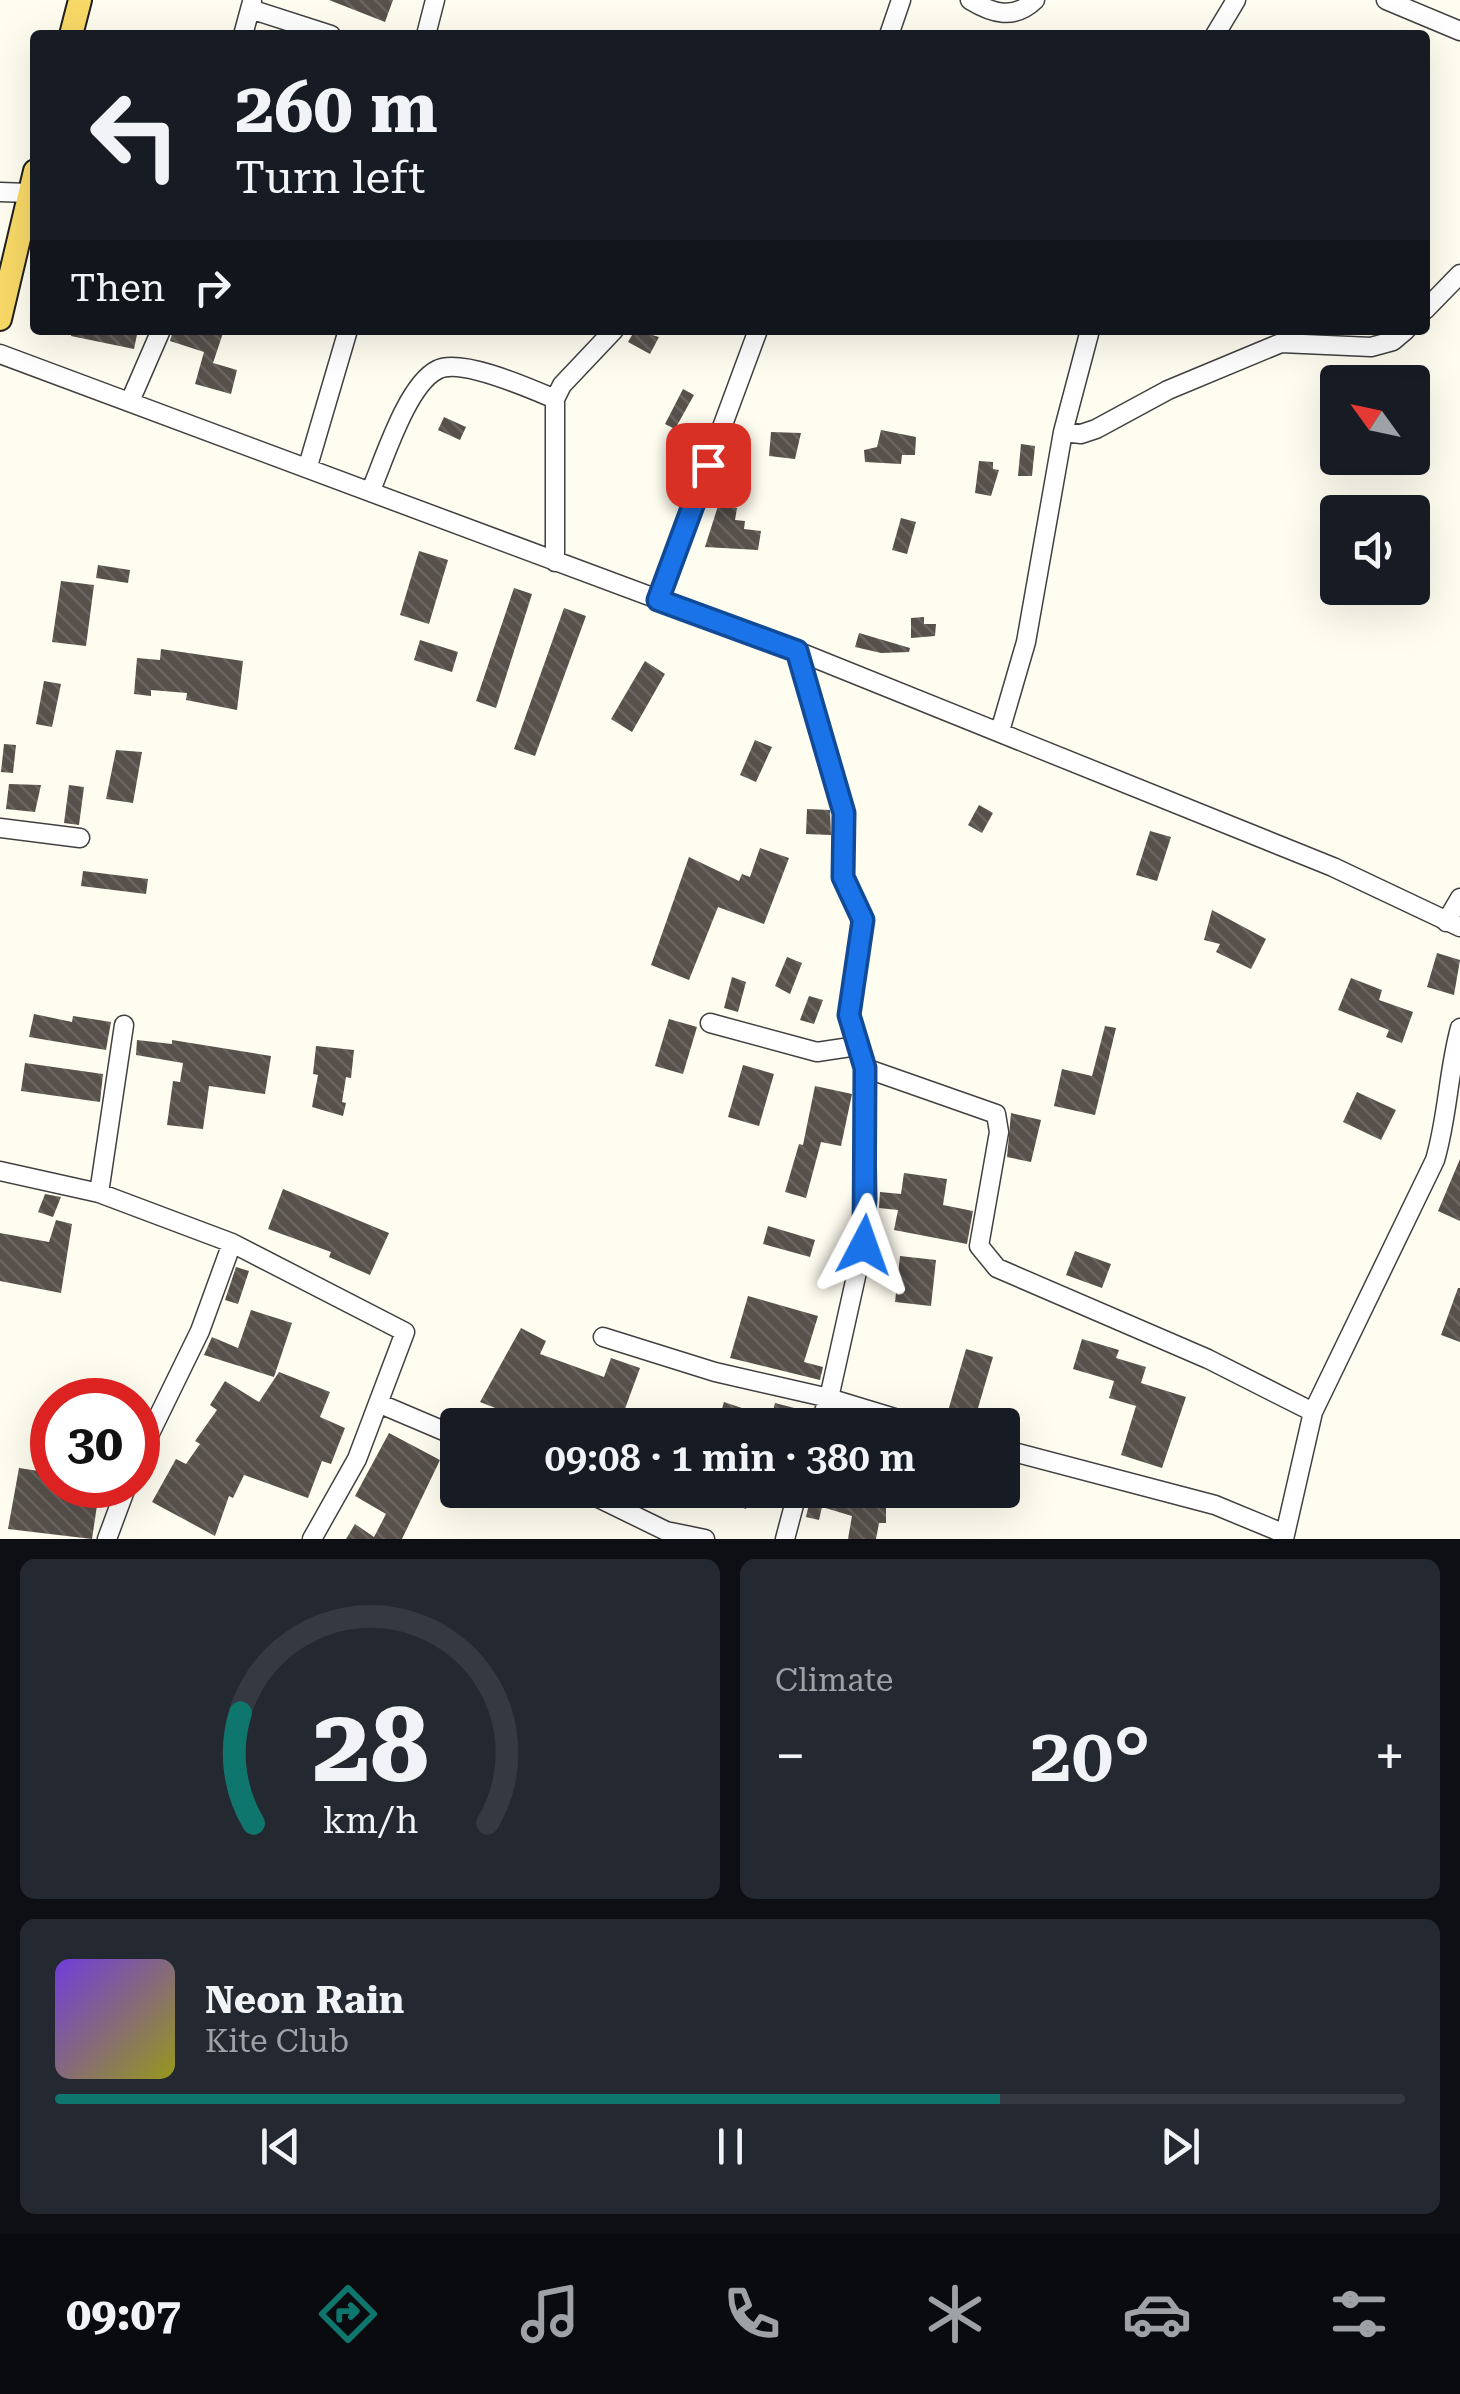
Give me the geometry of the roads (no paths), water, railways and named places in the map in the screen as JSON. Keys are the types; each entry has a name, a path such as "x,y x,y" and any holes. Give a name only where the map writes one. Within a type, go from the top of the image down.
{"main road":[{"path":"71,30 80,0"},
{"path":"0,319 30,191"}],"street":[{"path":"427,30 435,0"},
{"path":"899,7 915,0"},
{"path":"970,0 1003,14 1023,11 1035,0"},
{"path":"1217,30 1236,0"},
{"path":"1386,0 1460,32"},
{"path":"244,30 251,4 318,30"},
{"path":"0,192 30,183"},
{"path":"1430,305 1460,274"},
{"path":"132,400 159,335"},
{"path":"308,466 347,335"},
{"path":"555,562 555,399 562,384 609,335"},
{"path":"658,600 756,335"},
{"path":"1000,732 1026,642 1064,432 1089,335"},
{"path":"1064,432 1081,434 1096,429 1168,390 1281,343 1370,347 1400,335"},
{"path":"0,354 797,651 1333,868 1453,925 1460,898"},
{"path":"371,490 404,413 423,382 436,370 450,366 511,380 555,399"},
{"path":"797,651 844,813 843,877 863,920 849,998 865,1068 864,1245 825,1408"},
{"path":"0,828 80,838"},
{"path":"710,1023 807,1050 857,1046"},
{"path":"98,1193 124,1025"},
{"path":"1020,1453 1216,1506 1284,1537 1314,1412 1424,1188 1454,1115 1460,1028"},
{"path":"865,1068 996,1114 999,1132 978,1246 997,1268 1208,1359 1314,1412"},
{"path":"0,1171 98,1193 232,1243 403,1328 402,1347 356,1460 312,1539"},
{"path":"160,1413 200,1331 232,1243"},
{"path":"603,1337 715,1372 862,1408"},
{"path":"378,1403 440,1429"},
{"path":"107,1539 118,1508"},
{"path":"619,1508 666,1531 705,1539"},
{"path":"785,1539 793,1508"}]}
